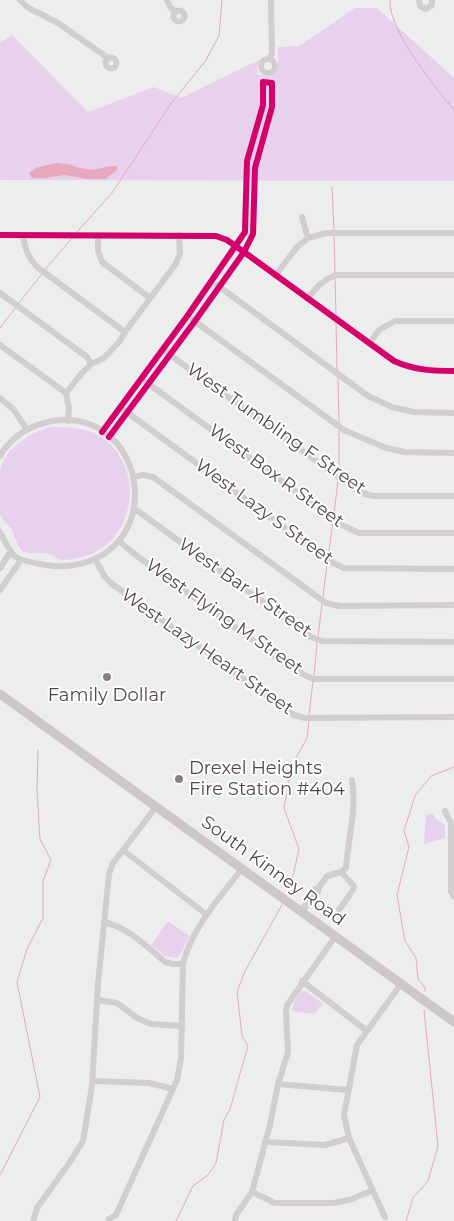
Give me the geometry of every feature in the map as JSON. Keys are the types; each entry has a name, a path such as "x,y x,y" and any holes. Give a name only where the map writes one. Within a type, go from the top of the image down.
{"main road":[{"name":"South Kinney Road","path":"0,694 454,1022"}],"street":[{"path":"20,0 27,7 58,23 108,58"},
{"path":"167,0 170,7 176,12"},
{"path":"270,59 272,54 271,0"},
{"path":"419,0 420,6 426,9 432,5 432,0"},
{"path":"102,432 188,316 245,232 247,161 263,105 263,82 272,83 272,107 255,168 253,234 244,252 109,437"},
{"path":"257,126 266,128"},
{"path":"251,148 259,150"},
{"path":"246,192 255,192"},
{"path":"302,217 308,238"},
{"path":"276,276 297,247 308,238 326,233 454,233"},
{"path":"98,235 98,251 102,262 150,298"},
{"path":"66,393 91,364 104,358 119,342 124,332 176,265 180,254 180,235"},
{"path":"0,236 216,236 236,246 394,361 407,367 424,371 454,371"},
{"path":"23,236 29,259 37,267 124,332"},
{"path":"307,299 325,279 336,275 454,275"},
{"path":"211,282 368,396 392,407 413,412 454,414"},
{"path":"0,293 87,357 91,364"},
{"path":"188,316 344,430 386,448 404,452 454,453"},
{"path":"369,344 379,330 395,321 454,321"},
{"path":"0,345 66,393 69,408 68,421"},
{"name":"West Tumbling F Street","path":"162,350 359,492 373,496 454,496"},
{"name":"West Box R Street","path":"141,379 342,525 359,533 454,533"},
{"path":"0,398 14,410 27,430"},
{"name":"West Lazy S Street","path":"120,407 331,562 344,568 454,569"},
{"path":"0,532 18,559 58,566 78,565 95,559 108,551 119,540 129,526 136,493 134,477 124,452 109,437 86,424 68,421 47,422 27,430 14,439 1,452"},
{"path":"134,477 153,477 326,603 339,606 454,605"},
{"name":"West Bar X Street","path":"134,509 311,637 322,641 454,642"},
{"name":"West Flying M Street","path":"119,540 137,556 291,668 305,676 313,679 454,679"},
{"path":"0,568 11,551"},
{"name":"West Lazy Heart Street","path":"95,559 105,577 112,584 294,715 305,718 454,717"},
{"path":"0,590 22,560"},
{"path":"302,912 318,892 319,887 327,876 341,872 346,868 353,810 352,780"},
{"path":"33,1221 37,1208 83,1141 92,1081 97,1000 109,874 113,863 156,807"},
{"path":"445,811 451,823 451,892 454,897"},
{"path":"123,850 207,915"},
{"path":"109,1219 116,1215 177,1080 181,1058 183,964 186,950 207,915 242,869"},
{"path":"339,910 354,886 341,872"},
{"path":"104,922 117,925 128,931 165,962 183,964"},
{"path":"235,1221 236,1215 252,1192 278,1084 288,1052 287,1005 302,981 335,937"},
{"path":"302,981 367,1031"},
{"path":"385,1217 349,1138 344,1115 357,1045 401,984"},
{"path":"97,1000 117,1003 137,1018 150,1024 182,1026"},
{"path":"92,1081 150,1083 173,1089"},
{"path":"278,1084 348,1090"},
{"path":"265,1142 325,1145 349,1138"},
{"path":"252,1192 275,1203 334,1203 352,1199 373,1190"}],"shaded area":[{"path":"355,8 377,8 454,78 454,181 0,180 0,43 12,35 88,112 154,87 181,98 259,60 258,74 271,75 278,70 278,47 299,46"},
{"path":"55,163 90,169 117,166 117,170 105,179 87,179 65,175 32,178 29,173 36,168"},
{"path":"50,427 80,429 98,435 114,448 125,465 129,484 129,504 123,523 113,539 98,551 74,559 61,560 49,554 23,552 17,544 12,530 0,513 0,473 6,457 25,438"},
{"path":"433,813 435,818 445,825 445,838 424,844 426,815"},
{"path":"168,921 189,936 177,958 165,956 151,945"},
{"path":"301,991 306,991 323,1004 314,1014 292,1011 294,1002"}],"waterway":[{"path":"77,232 112,193 170,105 206,60 219,36 222,0"},
{"path":"390,0 391,12 404,42 454,110"},
{"path":"332,187 334,231"},
{"path":"334,235 335,273"},
{"path":"44,271 73,237"},
{"path":"18,304 42,274"},
{"path":"335,277 336,316"},
{"path":"0,328 16,307"},
{"path":"336,322 337,371"},
{"path":"338,377 339,423"},
{"path":"339,430 339,473"},
{"path":"334,515 338,480"},
{"path":"328,557 333,522"},
{"path":"323,597 327,564"},
{"path":"318,637 322,604"},
{"path":"314,677 317,643"},
{"path":"309,716 313,681"},
{"path":"286,897 299,849 284,808 292,765 307,738 309,720"},
{"path":"0,1175 40,1097 17,982 27,949 43,918 43,881 51,860 40,839 37,791 38,750"},
{"path":"425,991 425,988 418,979 416,958 405,941 397,895 409,847 404,831 415,796 431,776 454,767"},
{"path":"176,1221 193,1186 208,1175 216,1163 224,1120 230,1109 248,1046 242,1036 237,992 245,971 283,903"},
{"path":"406,1221 413,1198 428,1181 438,1146 424,1010"}],"cycle path":[{"path":"102,432 188,315 245,232 247,161 263,105 263,82 272,83 272,107 255,168 253,234 244,252 109,437"},
{"path":"0,235 216,236 227,240 394,361 423,369 454,371"}],"place":[{"name":"Family Dollar","path":"107,677"},
{"name":"Drexel Heights Fire Station #404","path":"179,779"}]}
